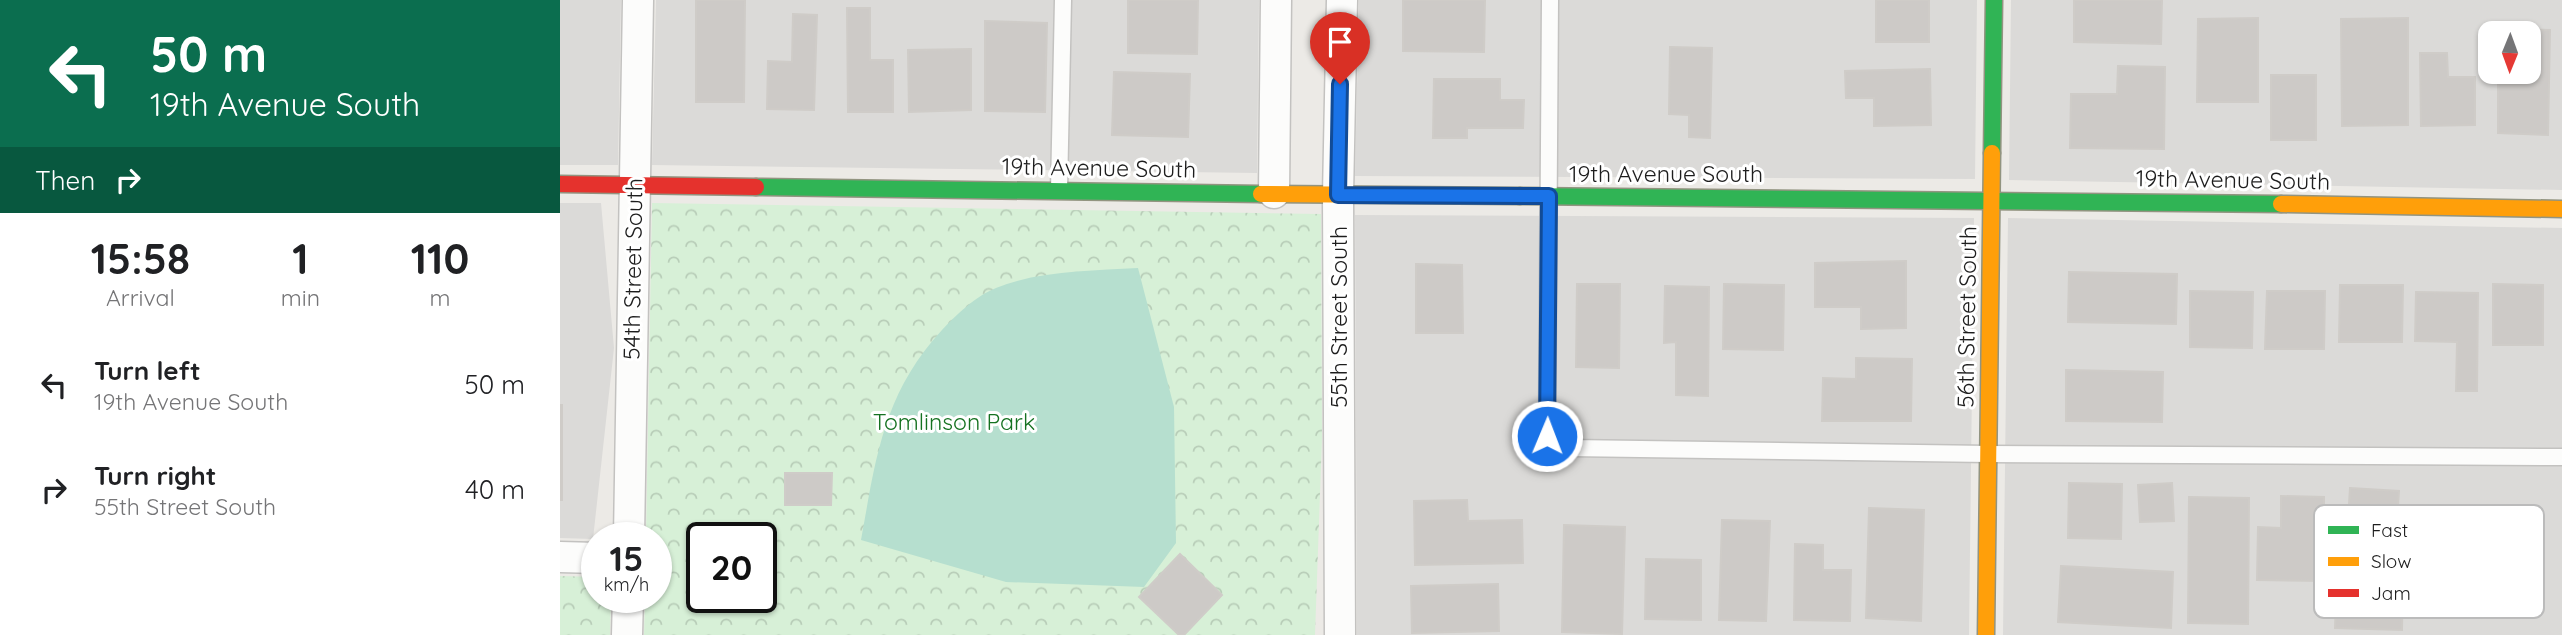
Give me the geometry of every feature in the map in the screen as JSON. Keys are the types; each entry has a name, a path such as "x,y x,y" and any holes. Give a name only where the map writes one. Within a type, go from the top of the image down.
{"street":[{"name":"54th Street South","path":"629,522 638,0"},
{"path":"1274,193 1276,0"},
{"name":"55th Street South","path":"1340,635 1338,195 1342,0"},
{"name":"56th Street South","path":"1986,635 1994,0"},
{"name":"19th Avenue South","path":"560,184 1338,195 1992,199 2562,209"},
{"path":"560,557 581,558"},
{"path":"627,635 628,613"}],"lane":[{"path":"1059,190 1063,0"},
{"path":"1550,0 1547,436 1570,448 1988,454 2562,457"}],"shaded area":[{"path":"560,0 621,0 618,165 560,165"},
{"path":"656,0 1259,0 1257,173 652,165"},
{"path":"1359,0 1977,0 1975,179 1355,176"},
{"path":"2011,0 2562,0 2562,190 2009,180"},
{"path":"560,203 601,203 614,348 595,522 581,522 581,539 560,538"},
{"path":"1355,215 1974,218 1969,635 1357,635"},
{"path":"2008,218 2562,228 2562,635 2003,635"}],"green space":[{"name":"Tomlinson Park","path":"652,203 1321,214 1322,438 1315,635 644,635 645,613 672,613 672,522 646,522"},
{"path":"1138,268 1174,407 1176,543 1144,587 1006,582 861,540 878,454 894,403 922,354 954,318 981,296 1013,282 1066,272"},
{"path":"560,576 581,577 581,613 611,613 610,635 560,635"}],"building":[{"path":"696,0 745,0 744,102 696,102"},
{"path":"1128,0 1198,0 1197,54 1128,53"},
{"path":"1403,0 1485,0 1484,52 1403,51"},
{"path":"1876,0 1929,0 1929,42 1876,42"},
{"path":"2074,0 2162,0 2161,44 2074,42"},
{"path":"847,8 870,8 870,60 893,60 893,112 848,112"},
{"path":"793,14 817,15 814,110 767,109 768,61 792,62"},
{"path":"2258,18 2258,102 2197,102 2198,19"},
{"path":"2408,18 2408,125 2342,126 2341,19"},
{"path":"985,21 1047,23 1045,112 985,111"},
{"path":"2541,30 2550,30 2548,135 2498,133 2498,84 2541,84"},
{"path":"1670,47 1712,48 1710,138 1689,137 1689,115 1669,114"},
{"path":"971,49 971,110 909,112 908,50"},
{"path":"2420,53 2447,53 2448,77 2475,77 2475,125 2421,126"},
{"path":"2118,66 2165,67 2164,149 2070,148 2071,94 2117,94"},
{"path":"1930,69 1931,125 1874,126 1874,98 1846,98 1845,71"},
{"path":"1114,72 1190,74 1188,137 1112,135"},
{"path":"2271,75 2316,75 2316,140 2271,140"},
{"path":"1434,79 1500,79 1500,100 1524,100 1523,128 1467,128 1467,138 1433,138"},
{"path":"1906,261 1906,328 1861,329 1861,307 1815,307 1815,263"},
{"path":"1416,264 1462,265 1463,333 1416,333"},
{"path":"2069,272 2177,274 2176,324 2068,322"},
{"path":"1577,284 1620,284 1619,368 1576,367"},
{"path":"1724,284 1784,285 1783,350 1723,349"},
{"path":"2493,284 2543,285 2543,345 2493,345"},
{"path":"2340,285 2403,285 2402,342 2339,342"},
{"path":"1665,286 1709,287 1708,396 1676,395 1676,342 1664,343"},
{"path":"2190,291 2253,292 2252,348 2190,347"},
{"path":"2267,291 2325,291 2324,349 2265,349"},
{"path":"2416,292 2478,293 2477,391 2456,391 2457,342 2415,341"},
{"path":"1856,358 1912,359 1911,421 1822,421 1823,378 1856,379"},
{"path":"2066,370 2163,372 2162,422 2066,421"},
{"path":"562,405 562,500 560,500"},
{"path":"785,473 832,473 831,505 785,505"},
{"path":"2069,483 2122,484 2121,539 2068,538"},
{"path":"2172,483 2174,521 2140,522 2138,485"},
{"path":"2350,488 2399,491 2398,505 2349,505"},
{"path":"2281,496 2324,497 2324,505 2314,505 2314,581 2257,580 2258,527 2281,528"},
{"path":"2189,497 2249,498 2248,624 2188,623"},
{"path":"1467,500 1468,521 1522,520 1523,563 1415,565 1414,501"},
{"path":"1869,508 1924,510 1921,621 1866,618"},
{"path":"1722,520 1770,521 1766,621 1719,620"},
{"path":"1564,525 1625,527 1622,634 1562,632"},
{"path":"1795,544 1823,545 1823,570 1851,570 1850,621 1794,620"},
{"path":"1180,554 1222,595 1184,635 1179,635 1139,597"},
{"path":"1646,559 1701,560 1701,620 1645,619"},
{"path":"2061,566 2173,572 2171,628 2058,622"},
{"path":"1498,584 1499,631 1412,633 1411,586"},
{"path":"2335,618 2402,618 2402,630 2335,628"}],"traffic: fast":[{"path":"1992,153 1994,0"},
{"path":"756,187 1261,194"},
{"path":"1520,196 2281,204"}],"traffic: slow":[{"path":"1986,635 1992,153"},
{"path":"1261,194 1520,196"},
{"path":"2281,204 2562,209"}],"traffic: jam":[{"path":"560,184 756,187"}],"route":[{"path":"1340,84 1338,195 1549,196 1547,436"}]}
